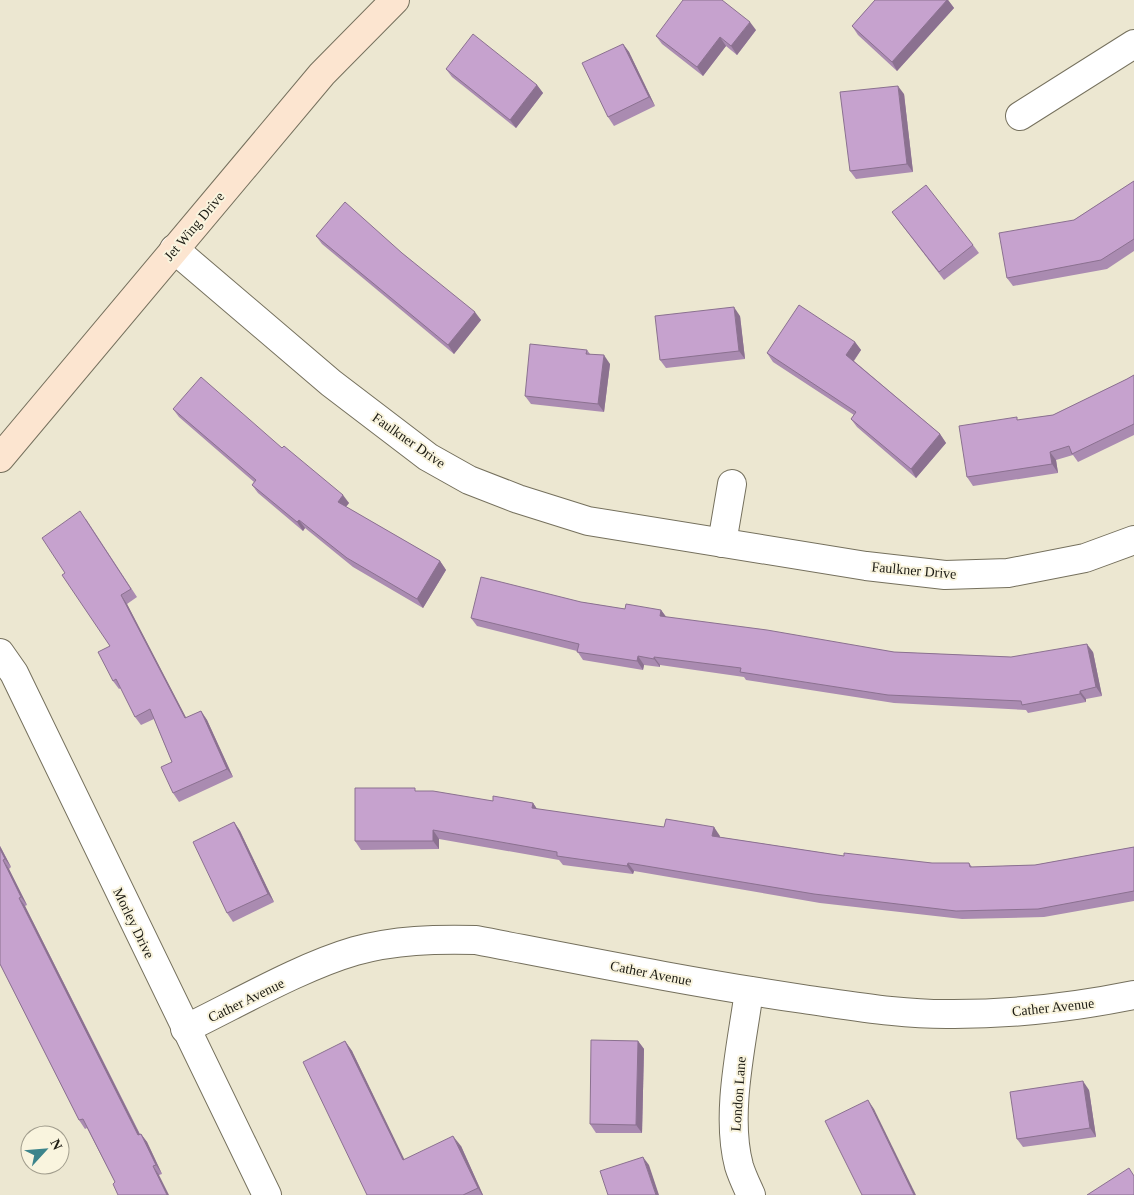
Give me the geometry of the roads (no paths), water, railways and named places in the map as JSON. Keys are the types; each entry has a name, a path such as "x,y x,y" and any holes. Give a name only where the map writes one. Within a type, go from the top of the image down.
{"main road":[{"name":"Jet Wing Drive","path":"0,458 322,74 395,0"}],"street":[{"path":"1020,116 1134,44"},
{"name":"Faulkner Drive","path":"174,249 332,383 428,457 469,480 518,499 588,521 866,566 945,575 1008,573 1085,558 1134,540"},
{"path":"722,543 732,484"},
{"name":"Morley Drive","path":"0,653 14,673 267,1195"},
{"name":"Cather Avenue","path":"185,1029 311,968 354,951 395,942 435,939 476,940 748,991 884,1010 953,1014 1048,1008 1098,1002 1134,995"},
{"name":"London Lane","path":"748,991 736,1091 735,1133 739,1166 751,1195"}]}
